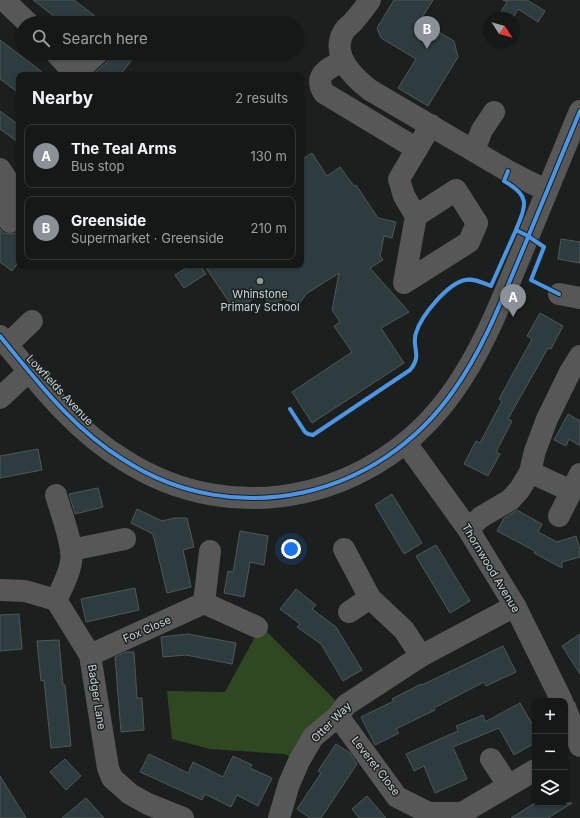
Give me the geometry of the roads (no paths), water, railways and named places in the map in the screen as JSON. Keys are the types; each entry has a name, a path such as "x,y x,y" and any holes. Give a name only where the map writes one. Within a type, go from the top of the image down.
{"street":[{"path":"4,0 21,16"},
{"path":"370,0 345,30 341,38 340,48 343,62 358,81 370,90 432,125 508,172 547,191"},
{"path":"62,60 73,72"},
{"path":"77,72 90,60"},
{"path":"343,62 333,66 324,73 320,79 320,86 324,93 417,149"},
{"name":"Lowfields Avenue","path":"4,340 28,372 65,413 93,438 123,460 152,476 186,489 215,496 258,498 282,496 336,483 358,474 379,462 406,443 433,417 455,389 477,352 502,300 580,111"},
{"path":"474,150 482,130 494,112"},
{"path":"416,216 404,196 399,178 432,125"},
{"path":"10,179 10,222"},
{"path":"559,294 580,298"},
{"path":"4,340 32,321"},
{"path":"468,529 481,517 510,500 520,489 530,472 534,451 547,419 570,372 580,356"},
{"path":"0,398 28,372"},
{"name":"Thornwood Avenue","path":"406,443 468,529 515,606 561,698"},
{"path":"530,472 576,482 559,516"},
{"path":"0,590 25,591 56,600 71,562 71,550 56,496"},
{"path":"71,550 125,539"},
{"path":"344,549 370,598 404,630 421,656"},
{"path":"210,551 204,603 256,627"},
{"path":"349,612 370,598"},
{"name":"Badger Lane","path":"56,600 90,655 108,768 112,778 130,794 148,804 183,818"},
{"name":"Fox Close","path":"90,655 204,603"},
{"name":"Otter Way","path":"278,818 289,784 313,737 338,716 346,705 421,656 515,606"},
{"path":"568,705 580,699"},
{"path":"568,714 580,746"},
{"name":"Leveret Close","path":"338,716 397,797 429,812 462,813 532,772"},
{"path":"491,759 508,785"}],"place":[{"name":"Greenside","path":"427,49"},
{"name":"Whinstone Primary School","path":"260,281"},
{"name":"The Teal Arms","path":"513,317"}]}
